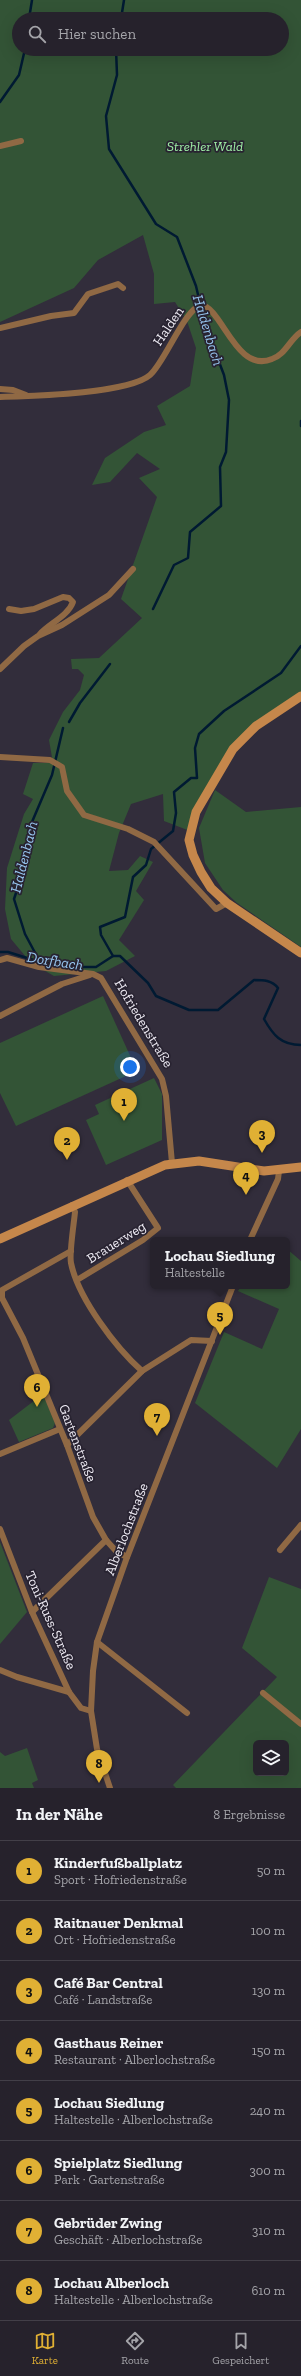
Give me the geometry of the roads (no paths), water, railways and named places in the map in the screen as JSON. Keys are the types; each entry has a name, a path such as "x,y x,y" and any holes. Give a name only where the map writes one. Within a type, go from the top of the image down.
{"street":[{"path":"0,146 21,141"},
{"path":"0,328 51,316 74,313 88,294 118,284 123,288"},
{"name":"Halden","path":"0,397 29,396 102,389 132,383 149,376 197,306 205,305 233,342 247,355 256,360 266,361 277,357 301,332"},
{"name":"Halden","path":"0,389 13,390 29,396"},
{"path":"0,669 24,646 38,636 62,625 92,608 109,595 133,569"},
{"path":"9,609 22,611 34,609 63,597 69,598 73,602 70,610 48,625 38,636"},
{"path":"301,696 244,736 233,749 196,812 190,831 193,855 211,888 227,903 301,953"},
{"path":"0,757 50,760 62,767 67,791 84,815 128,830 156,844 216,909 227,903"},
{"path":"0,960 7,958 39,967 93,974"},
{"path":"0,1016 62,984 93,974"},
{"name":"Hofriedenstraße","path":"93,974 101,978 162,1079 166,1096 172,1163"},
{"path":"0,1239 127,1180 172,1163 199,1161 253,1170 279,1171 301,1167"},
{"path":"251,1237 278,1179 279,1171"},
{"name":"Brauerweg","path":"77,1280 143,1240 158,1228 127,1180"},
{"path":"72,1205 75,1212 70,1262 77,1280 93,1312 113,1342 142,1371"},
{"name":"Gartenstraße","path":"71,1251 2,1290 2,1298 23,1338 67,1445 93,1517 106,1540 127,1557"},
{"name":"Alberlochstraße","path":"110,1788 97,1749 91,1712 93,1671 97,1642 127,1557 232,1289"},
{"path":"67,1445 142,1371 191,1340 212,1341"},
{"path":"0,1454 60,1429"},
{"path":"280,1550 301,1525"},
{"name":"Toni-Russ-Straße","path":"0,1529 32,1612 69,1692 81,1708 91,1712"},
{"path":"32,1612 106,1540"},
{"path":"97,1642 187,1713"},
{"path":"0,1670 17,1677 69,1692"},
{"path":"263,1693 301,1724"}],"waterway":[{"path":"30,12 32,0"},
{"name":"Haldenbach","path":"122,12 124,0"},
{"path":"0,102 19,75 23,56"},
{"name":"Haldenbach","path":"116,56 117,75 106,116 109,149 156,224 177,237 196,286 205,325 224,375 229,400 226,452 220,467 221,506 190,532 188,558 174,565 153,609"},
{"path":"301,421 301,426"},
{"path":"113,956 101,935 100,927 125,917 133,877 146,865 151,849 173,831 176,813 174,792 191,778 197,778 195,748 199,734 224,711 281,673 301,646"},
{"name":"Haldenbach","path":"69,722 80,703 110,664"},
{"name":"Haldenbach","path":"40,962 25,934 14,899 23,872 29,829 52,775 63,728"},
{"name":"Dorfbach","path":"0,952 8,952 40,962 80,967 96,967 113,956 120,956 148,983 156,996 189,1010 218,1010 254,980 267,981 273,983 278,988 264,1019 278,1038 294,1045 301,1045"}],"place":[{"name":"Kinderfußballplatz","path":"124,1121"},
{"name":"Café Bar Central","path":"262,1153"},
{"name":"Raitnauer Denkmal","path":"67,1160"},
{"name":"Gasthaus Reiner","path":"246,1195"},
{"name":"Lochau Siedlung","path":"220,1335"},
{"name":"Spielplatz Siedlung","path":"37,1407"},
{"name":"Gebrüder Zwing","path":"157,1436"},
{"name":"Lochau Alberloch","path":"99,1783"}],"park label":[{"name":"Strehler Wald","path":"205,146"}]}
